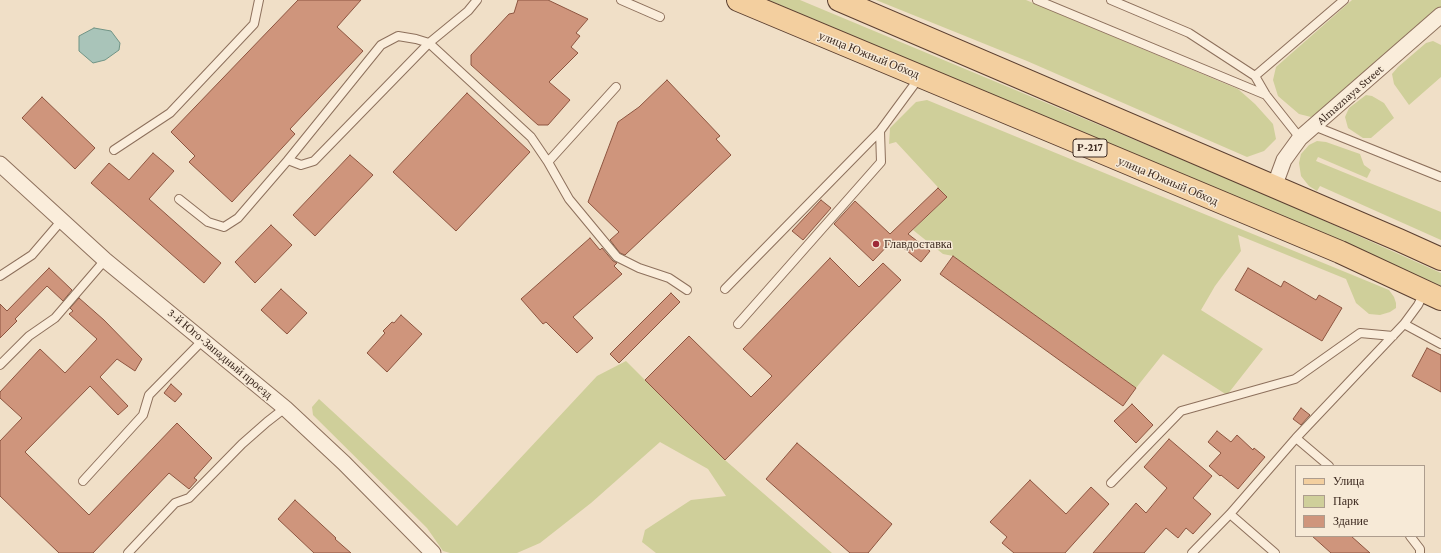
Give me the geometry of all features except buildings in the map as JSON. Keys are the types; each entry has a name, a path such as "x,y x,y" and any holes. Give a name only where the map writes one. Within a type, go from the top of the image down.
{"main road":[{"name":"улица Южный Обход","path":"738,0 1340,252 1433,295"},
{"path":"839,0 1441,259"}],"street":[{"name":"Almaznaya Street","path":"1274,187 1284,160 1300,138 1441,15"},
{"name":"3-й Юго-Западный проезд","path":"0,164 105,260 285,408 344,463 433,553"}],"lane":[{"path":"114,150 170,112 254,24 259,0"},
{"path":"288,160 301,165 314,161 429,43 468,11 477,0"},
{"path":"621,0 660,17"},
{"path":"1037,0 1266,95"},
{"path":"1111,0 1188,33 1255,76 1266,95 1300,138"},
{"path":"1255,76 1344,0"},
{"path":"179,200 208,222 224,227 238,218 288,160 381,45 398,36 416,39 429,43 531,137 548,162 569,199 617,257 639,268 669,278 687,290"},
{"path":"725,289 880,131 921,76"},
{"path":"548,162 616,87"},
{"path":"1314,126 1441,177"},
{"path":"738,324 881,162 880,131"},
{"path":"0,276 32,254 62,220"},
{"path":"0,365 28,336 55,318 105,260"},
{"path":"1192,553 1230,514 1296,438 1404,324 1418,305 1433,295"},
{"path":"1404,324 1441,344"},
{"path":"1111,483 1181,411 1295,379 1360,333 1393,336"},
{"path":"82,481 143,415 149,395 203,340"},
{"path":"128,553 175,503 188,498 242,444 285,408"},
{"path":"1296,438 1328,465"},
{"path":"1230,514 1275,553"},
{"path":"1411,537 1420,549 1420,553"}],"green space":[{"path":"768,0 800,0 1269,196 1441,273 1441,286 1336,239"},
{"path":"876,0 1026,0 1238,89 1255,104 1273,124 1276,139 1264,151 1247,157 1027,61"},
{"path":"1352,0 1441,0 1441,7 1318,116 1311,117 1299,114 1278,96 1273,80 1276,67"},
{"path":"1433,41 1441,45 1441,77 1409,105 1394,84 1392,74 1426,43"},
{"path":"1366,95 1372,96 1384,103 1394,118 1371,138 1363,138 1348,128 1345,117 1349,108"},
{"path":"927,100 1389,290 1394,297 1396,308 1390,312 1380,315 1369,314 1356,303 1346,279 1238,235 1241,251 1215,286 1201,310 1263,349 1227,395 1163,354 1136,388 953,256 943,254 913,230 947,197 896,142 889,144 890,128 916,102"},
{"path":"1317,141 1326,142 1360,154 1364,165 1371,170 1367,178 1318,157 1316,161 1441,212 1441,240 1320,186 1317,191 1309,186 1301,176 1299,163 1301,154 1309,145"},
{"path":"626,361 725,460 832,553 656,553 642,542 645,530 691,500 726,496 708,469 660,442 591,503 540,543 517,553 450,553 443,551 427,528 313,415 312,407 319,399 457,526 597,376"}],"shaded area":[{"path":"94,28 111,31 120,43 119,50 105,60 93,63 79,51 79,36"}],"place":[{"name":"Главдоставка","path":"876,244"}]}
